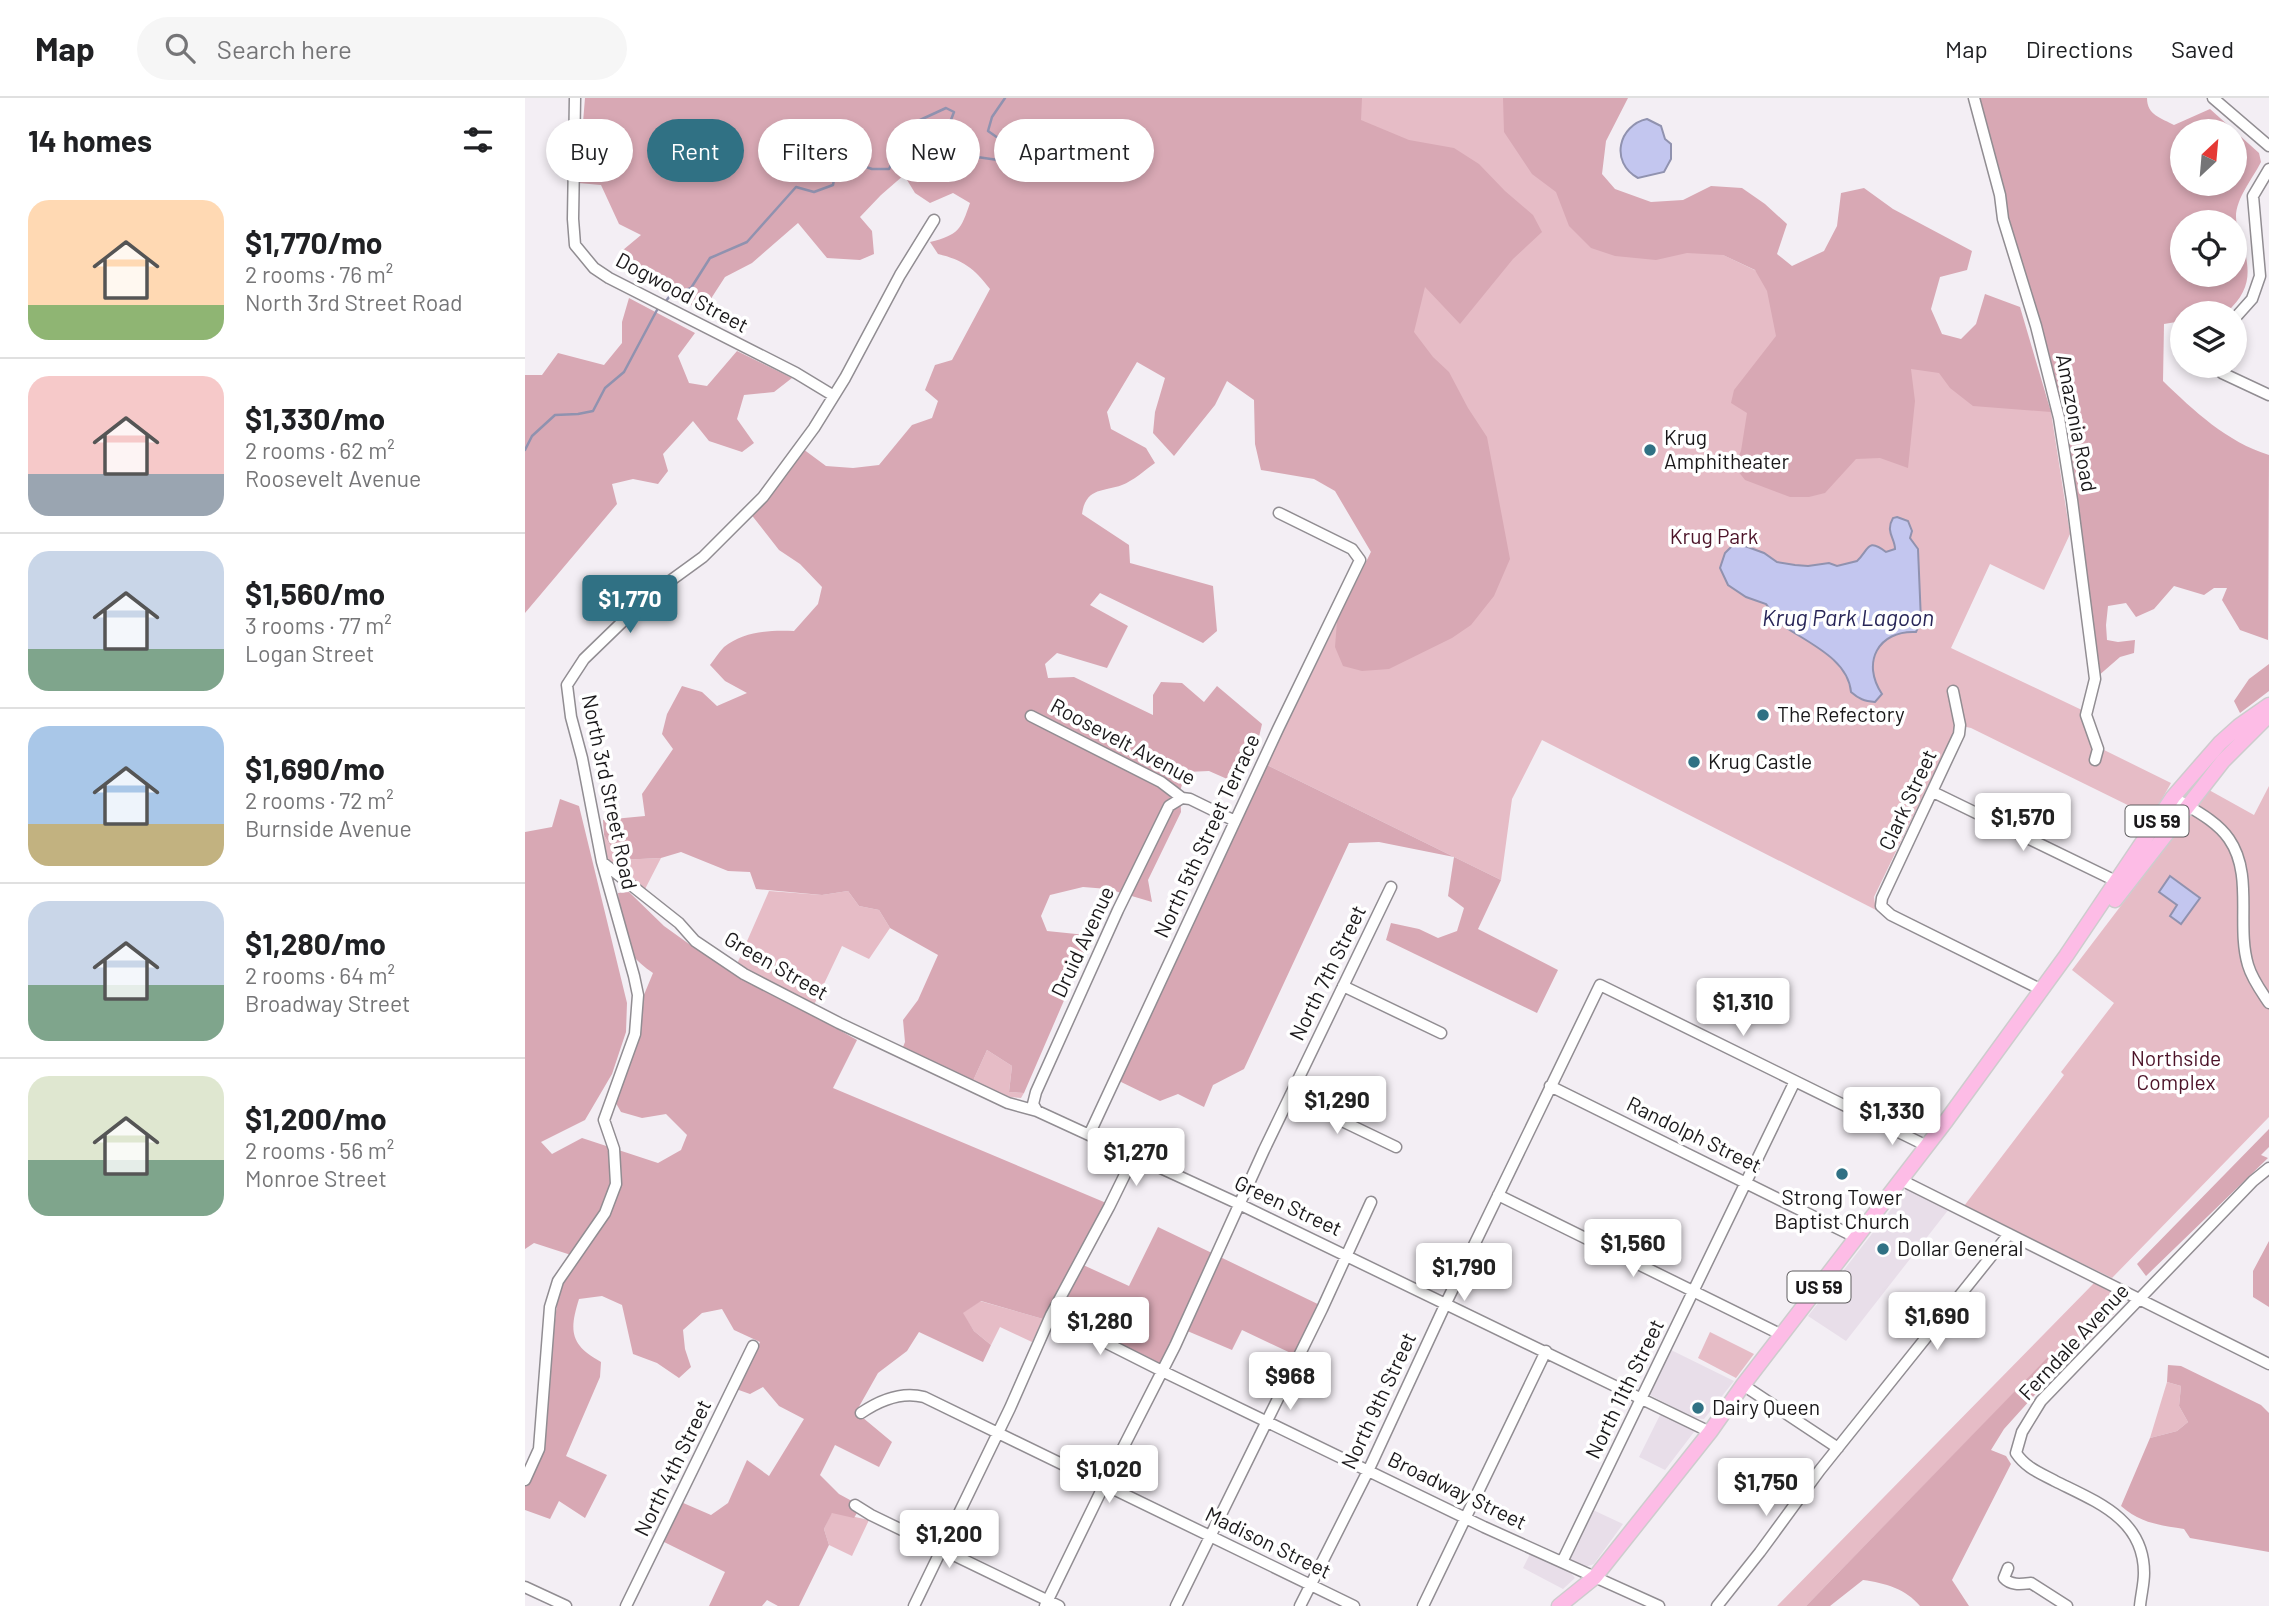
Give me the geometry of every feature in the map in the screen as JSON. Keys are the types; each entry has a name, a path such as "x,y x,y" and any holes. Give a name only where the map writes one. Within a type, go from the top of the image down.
{"main road":[{"name":"US 59","path":"2122,884 2173,797 2220,743 2269,705"},
{"name":"US 59","path":"1559,1606 1595,1577 1710,1432 2122,884 2188,807 2223,761 2269,715"}],"street":[{"name":"Dogwood Street","path":"575,98 573,219 575,245 583,256 609,278 796,373 834,396"},
{"name":"Amazonia Road","path":"1974,98 2000,195 2003,219 2036,326 2059,418 2095,679 2086,715 2098,749 2095,760"},
{"path":"2213,98 2269,146"},
{"path":"2247,305 2252,299 2260,276 2253,196 2269,169"},
{"name":"North 3rd Street Road","path":"525,1480 539,1449 550,1307 558,1281 605,1213 616,1184 614,1149 604,1120 635,1034 638,1015 634,976 602,862 582,758 571,718 568,685 584,659 639,604 703,557 763,497 834,396 900,275 934,220"},
{"path":"2233,378 2269,395"},
{"name":"North 5th Street Terrace","path":"1089,1135 1360,561 1358,554 1339,541 1279,513"},
{"name":"Clark Street","path":"1953,691 1960,725 1959,734 1882,898 1881,906 1895,917 2042,990"},
{"name":"Roosevelt Avenue","path":"1031,716 1161,782 1182,798 1190,799 1235,821"},
{"path":"1933,792 2122,884"},
{"path":"2173,797 2217,825 2229,839 2238,857 2243,883 2243,923 2248,965 2255,983 2269,1003"},
{"name":"Druid Avenue","path":"1037,1111 1034,1104 1036,1091 1118,910 1169,807 1182,798"},
{"name":"Green Street","path":"602,862 679,923 695,941 744,974 918,1062 1008,1103 1037,1111 1239,1204 1710,1432"},
{"name":"North 7th Street","path":"1051,1604 1104,1485 1162,1371 1391,887"},
{"name":"North 9th Street","path":"1300,1606 1369,1469 1600,985 1795,1081"},
{"path":"1343,986 1441,1033"},
{"path":"1795,1081 1927,1146"},
{"name":"North 11th Street","path":"1562,1562 1795,1081"},
{"name":"Randolph Street","path":"1551,1086 1857,1238"},
{"path":"1290,1097 1397,1147"},
{"path":"914,1606 1051,1315 1134,1156"},
{"name":"Ferndale Avenue","path":"2140,1606 2144,1574 2141,1550 2134,1533 2125,1521 2105,1506 2034,1471 2016,1453 2022,1432 2041,1401 2269,1168"},
{"path":"1901,1180 2269,1364"},
{"path":"1498,1195 1782,1335"},
{"path":"1176,1606 1371,1202"},
{"path":"1717,1606 1838,1448 2009,1234"},
{"name":"Broadway Street","path":"1051,1315 1466,1518 1659,1606"},
{"name":"North 4th Street","path":"626,1606 754,1346"},
{"path":"1423,1606 1546,1351"},
{"path":"1743,1385 1838,1448"},
{"name":"Madison Street","path":"861,1413 894,1396 911,1393 924,1397 1354,1606"},
{"path":"855,1505 1051,1604"},
{"path":"2008,1568 2004,1578 2007,1581 2019,1585 2031,1583"},
{"path":"2025,1571 2031,1583 2067,1606"},
{"path":"525,1587 566,1606"}],"shaded area":[{"path":"585,98 1362,98 1361,120 1409,140 1454,148 1479,164 1533,215 1542,232 1513,259 1460,324 1425,287 1414,332 1433,357 1449,372 1487,437 1510,559 1494,596 1471,625 1452,638 1389,669 1362,671 1343,666 1335,647 1337,621 1371,552 1335,491 1314,479 1261,470 1255,444 1254,400 1227,381 1215,405 1174,456 1153,433 1155,412 1165,378 1137,362 1107,412 1111,429 1146,448 1155,463 1126,483 1091,495 1082,514 1129,545 1130,563 1213,586 1217,631 1203,643 1100,593 1090,605 1128,626 1107,668 1057,653 1045,664 1048,678 1074,677 1153,715 1153,695 1161,682 1182,683 1204,702 1217,686 1262,724 1249,763 1234,782 1209,771 1186,772 1180,791 1181,812 1148,880 1152,902 1108,889 1083,887 1050,895 1041,916 1047,931 1086,935 1088,945 1024,1093 1009,1092 1012,1066 987,1050 972,1083 901,1052 905,1042 903,1020 918,1000 938,955 890,928 879,910 859,906 848,891 822,895 756,889 750,872 728,871 681,852 661,858 619,860 604,835 603,820 645,816 642,794 673,749 662,734 667,714 682,686 702,692 717,706 747,693 725,681 710,665 720,651 749,635 767,631 794,631 818,604 822,587 800,564 779,550 750,513 803,449 826,466 853,468 879,465 912,425 932,418 938,401 925,390 935,365 952,360 990,289 967,266 938,254 930,242 947,237 957,230 970,203 953,193 930,203 915,193 908,182 980,182 980,119 886,119 886,182 896,182 860,217 872,231 874,254 860,260 827,258 798,223 752,263 725,277 703,311 623,271 623,250 641,235 619,224 601,185 578,183 633,182 633,119 583,119"},
{"path":"1503,98 1628,98 1606,141 1602,174 1615,189 1651,202 1683,200 1711,186 1742,188 1787,224 1777,254 1792,266 1824,251 1837,226 1841,193 1864,188 1893,209 1972,251 1967,270 1940,277 1931,309 1942,334 1961,339 1976,324 1985,294 2020,307 2051,412 1973,406 1950,388 1939,373 1911,369 1915,401 1908,468 1880,458 1856,459 1825,493 1809,497 1790,497 1745,480 1734,466 1741,451 1747,413 1731,403 1734,390 1776,336 1767,291 1755,270 1723,255 1687,253 1656,260 1615,256 1591,248 1569,226 1556,192 1532,174 1504,132"},
{"path":"1976,98 2147,98 2152,112 2170,123 2170,196 2242,196 2237,210 2170,210 2170,287 2245,287 2237,301 2170,301 2170,323 2164,324 2163,381 2225,434 2269,455 2268,640 2240,630 2222,600 2227,588 2214,588 2204,595 2174,586 2154,609 2136,617 2126,603 2108,606 2107,640 2135,640 2134,653 2120,657 2097,677 2060,414"},
{"path":"2210,109 2221,119 2188,119"},
{"path":"2247,142 2259,153 2261,162 2247,186"},
{"path":"629,298 695,333 678,356 689,383 707,386 737,351 792,378 774,392 744,395 737,419 754,443 742,452 709,441 693,421 663,454 668,471 658,484 633,479 612,484 617,504 525,613 525,375 542,375 558,353 604,365 622,343 622,322"},
{"path":"2269,664 2269,691 2240,713 2234,701 2249,679"},
{"path":"1267,765 1501,880 1478,929 1558,970 1537,1013 1386,940 1391,923 1419,929 1438,938 1457,931 1464,908 1448,896 1454,857 1379,842 1349,843 1244,1069 1213,1085 1204,1107 1178,1094 1160,1101 1117,1080"},
{"path":"560,799 579,806 627,1003 626,1032 612,1074 585,1120 541,1142 552,1154 582,1138 658,1163 681,1150 687,1135 666,1114 642,1118 621,1112 613,1098 641,1002 653,973 633,956 623,939 618,893 629,892 664,926 696,949 857,1040 833,1088 1111,1205 1081,1264 1129,1286 1158,1227 1326,1308 1295,1355 1242,1330 1232,1350 1185,1330 1163,1376 1043,1319 981,1301 963,1313 974,1331 991,1345 983,1362 919,1332 907,1351 878,1373 856,1412 892,1442 879,1467 835,1445 820,1475 839,1494 861,1506 854,1518 832,1513 824,1529 829,1545 799,1606 778,1606 767,1600 762,1606 709,1606 725,1572 662,1541 681,1502 711,1515 728,1503 747,1460 769,1476 804,1419 779,1406 763,1387 750,1394 736,1389 760,1342 734,1330 722,1309 702,1313 683,1330 691,1367 679,1378 657,1363 633,1354 622,1305 602,1296 579,1299 573,1329 583,1349 601,1362 600,1377 566,1456 607,1475 585,1518 559,1501 550,1519 525,1510 525,1483 542,1432 558,1295 571,1255 534,1243 525,1249 525,832 552,827"},
{"path":"2269,1129 2269,1147 2261,1155 2268,1158 2146,1276 2137,1264"},
{"path":"1906,1190 1949,1209 1846,1341 1808,1316"},
{"path":"2269,1241 2269,1307 2253,1297 2253,1271"},
{"path":"1669,1349 1734,1381 1704,1419 1694,1418 1648,1394"},
{"path":"2048,1357 2059,1368 2004,1429 1991,1450 2006,1456 2011,1464 1952,1580 1969,1606 1920,1606 1895,1588 1863,1580 1830,1606 1806,1606"},
{"path":"2168,1365 2181,1366 2261,1405 2269,1413 2269,1552 2190,1538 2184,1529 2143,1520 2121,1506 2150,1438 2177,1431 2188,1422 2179,1406 2181,1386 2167,1382"},
{"path":"1661,1413 1693,1429 1694,1432 1665,1470 1639,1457"},
{"path":"1593,1510 1623,1524 1594,1564 1585,1567 1573,1562 1570,1557"},
{"path":"1531,1552 1569,1571 1575,1578 1563,1589 1523,1568"}],"green space":[{"name":"Krug Park","path":"1038,98 1585,98 1550,172 2051,412 2070,534 2044,590 1990,564 1951,648 2084,711 2087,732 2100,748 2171,783 2152,817 1971,728 1957,725 1874,897 1876,910 1542,740 1512,799 1501,880 1267,765 1432,420 1141,182 1154,182 1154,119 1064,119"},
{"name":"Northside Complex","path":"2269,786 2269,1117 2112,1278 1964,1206 2064,1075 2061,1072 2114,1003 2072,970 2209,790 2254,815"},
{"path":"604,835 619,860 661,858 642,895 614,870 606,854"},
{"path":"769,891 822,895 848,891 859,906 879,910 890,928 869,959 842,946 813,1007 737,964"},
{"path":"987,1050 1012,1066 1009,1092 1024,1093 1021,1098 1002,1096 972,1083"},
{"path":"2095,1282 2121,1298 2116,1312 2059,1368 2048,1358 1806,1606 1777,1606"},
{"path":"980,1301 1043,1319 1032,1342 1000,1327 991,1345 974,1331 962,1313"},
{"path":"1710,1332 1754,1354 1736,1378 1698,1358"},
{"path":"2167,1382 2181,1386 2179,1406 2188,1422 2177,1431 2150,1438"},
{"path":"832,1512 869,1520 852,1556 829,1545 824,1529"}],"water":[{"path":"1647,119 1661,126 1665,139 1671,144 1671,159 1664,172 1638,178 1623,163 1621,145 1630,128"},
{"name":"Krug Park Lagoon","path":"1893,518 1908,521 1912,531 1910,538 1918,549 1921,621 1916,632 1892,636 1877,651 1873,671 1882,694 1875,702 1871,702 1851,692 1842,669 1833,659 1778,622 1766,604 1746,597 1728,585 1720,568 1725,553 1733,545 1745,546 1764,553 1777,562 1795,565 1829,563 1837,566 1857,561 1872,545 1886,552 1895,549 1890,527"},
{"path":"2170,876 2200,898 2181,924 2170,916 2177,905 2159,892"}],"waterway":[{"path":"666,301 669,297 691,288 710,258 747,242 796,187 814,192 833,185 836,167 845,160 872,169 889,169 903,142 920,120 946,108 954,112 942,143 963,155 998,160 1013,152 1013,141 998,138 988,131 992,117 1005,98"},
{"path":"525,450 532,436 555,415 593,411 605,388 624,372 657,310"}],"place":[{"name":"Krug Amphitheater","path":"1650,450"},
{"name":"The Refectory","path":"1763,715"},
{"name":"Krug Castle","path":"1694,762"},
{"name":"Strong Tower Baptist Church","path":"1842,1174"},
{"name":"Dollar General","path":"1883,1249"},
{"name":"Dairy Queen","path":"1698,1408"}]}
